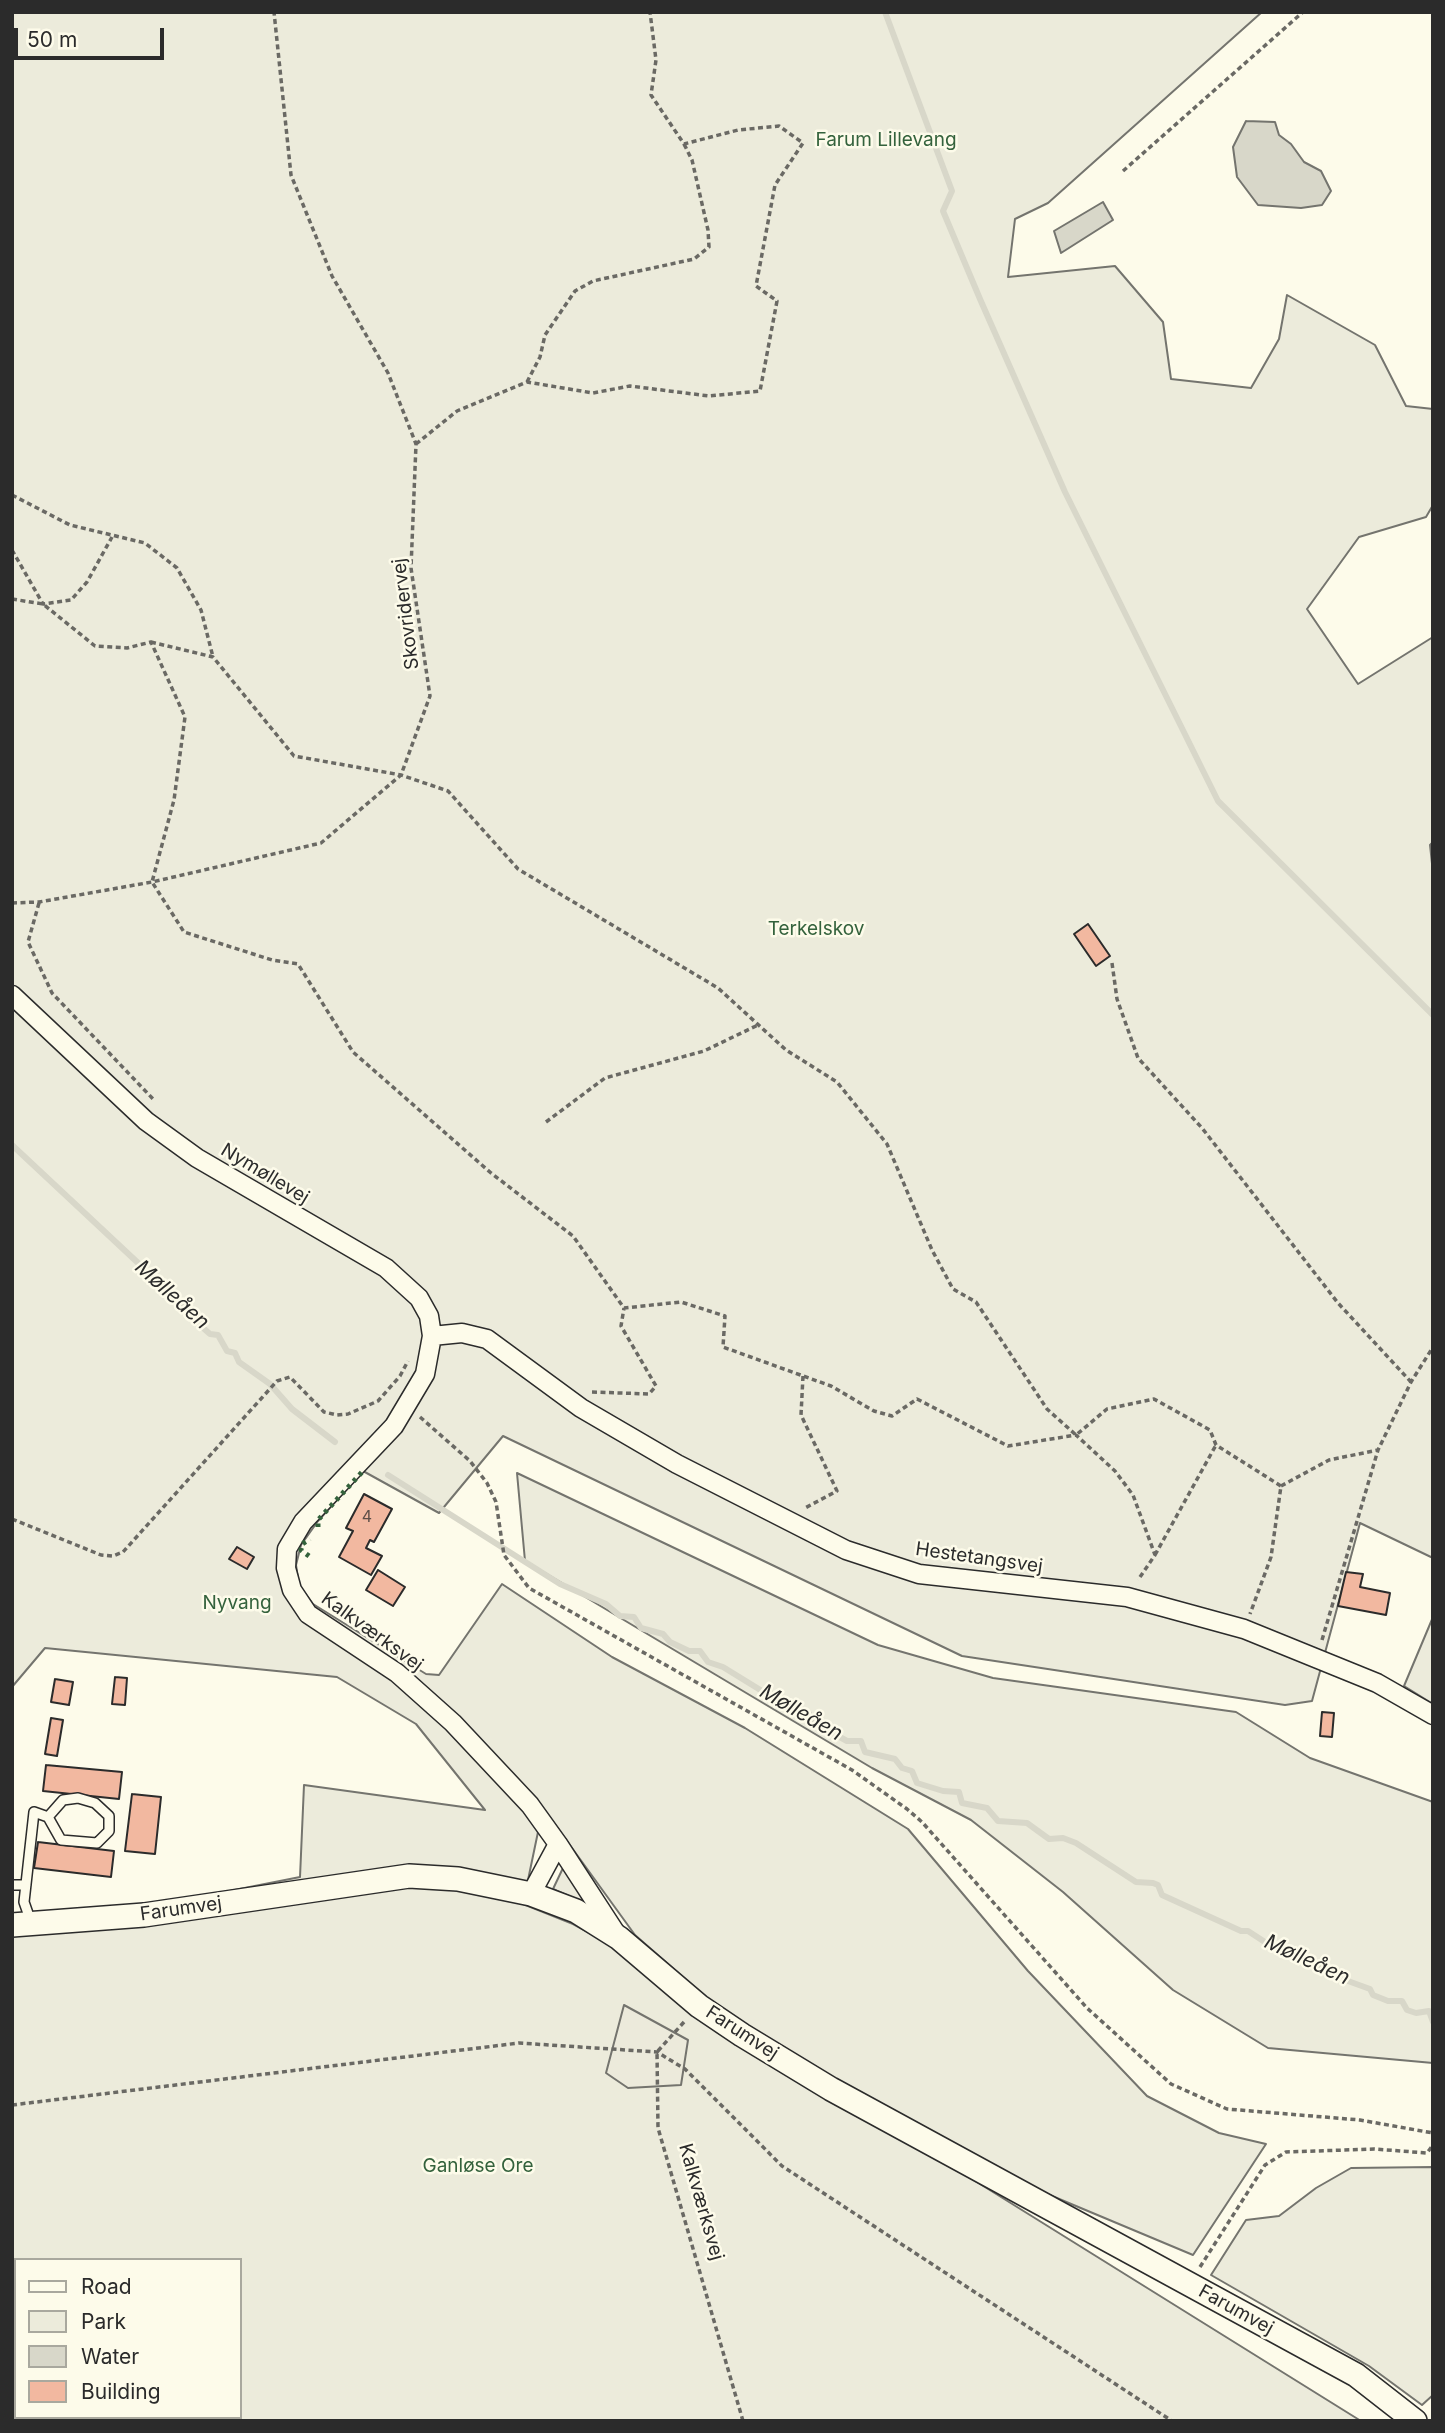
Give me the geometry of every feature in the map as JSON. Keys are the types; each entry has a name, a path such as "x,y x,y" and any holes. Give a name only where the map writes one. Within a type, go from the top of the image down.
{"street":[{"name":"Nymøllevej","path":"12,995 146,1121 176,1143 404,1281 424,1307 432,1336 425,1374 408,1406"},
{"name":"Hestetangsvej","path":"432,1336 461,1333 487,1339 557,1391 677,1464 846,1550 919,1574 1127,1597 1244,1629 1377,1683 1433,1715"},
{"name":"Kalkværksvej","path":"408,1406 394,1426 303,1522 286,1549 289,1581 300,1606 308,1614 397,1673 453,1723 505,1775 558,1844 619,1938"},
{"path":"531,1894 558,1844"},
{"name":"Farumvej","path":"22,1924 144,1915 410,1876 458,1879 531,1894 576,1911 619,1938 699,2006 831,2089 1356,2375 1415,2421"}],"lane":[{"path":"22,1924 34,1812 48,1817 61,1840 97,1843 109,1831 109,1816 95,1803 78,1798 63,1800 48,1817"},
{"path":"12,1885 26,1885"}],"path":[{"name":"Skovridervej","path":"12,903 39,902 152,882 321,843 401,775 430,696 411,568 416,444 388,373 332,275 291,175 274,12"},
{"path":"527,383 540,357 545,335 575,291 593,281 694,259 709,247 708,230 692,159 651,95 656,60 650,12"},
{"path":"1123,171 1303,12"},
{"path":"416,444 457,411 527,383 593,393 630,386 709,396 760,391 777,301 756,286 775,186 803,143 779,126 738,130 684,144"},
{"path":"12,495 70,525 145,543 177,568 201,610 213,657 294,756 401,775 448,790 518,869 718,988 786,1050 838,1082 887,1144 932,1250 953,1289 976,1302 1047,1409 1115,1471 1133,1495 1154,1555"},
{"path":"12,599 43,604 71,600 87,582 112,536"},
{"path":"12,550 43,604 94,646 127,648 151,642 213,657"},
{"path":"151,642 185,717 174,800 152,882 184,932 272,960 298,964 353,1052 491,1173 573,1236 624,1308 621,1326 656,1386 649,1394 557,1391"},
{"path":"39,902 28,943 52,993 157,1103"},
{"path":"1112,962 1117,999 1138,1058 1202,1128 1338,1303 1411,1382"},
{"path":"545,1122 604,1078 704,1051 758,1025"},
{"path":"624,1308 681,1302 725,1316 723,1347 831,1386 874,1411 892,1416 917,1399 1008,1446 1076,1435 1107,1409 1154,1399 1210,1430 1216,1445 1281,1486"},
{"path":"12,1519 101,1555 113,1556 123,1552 277,1381 293,1378 324,1412 337,1415 363,1410 378,1401 400,1376 416,1343 432,1336"},
{"path":"1317,1659 1337,1581 1378,1450 1411,1382 1433,1347"},
{"path":"781,1516 818,1503 837,1491 801,1415 803,1376"},
{"path":"408,1406 471,1461 496,1502 504,1555 537,1594 852,1770 906,1809 922,1822 1087,2008 1171,2084 1227,2109 1360,2120 1433,2133"},
{"path":"1127,1597 1216,1445"},
{"path":"1281,1486 1329,1460 1378,1450"},
{"path":"1244,1629 1271,1557 1281,1486"},
{"path":"657,2052 699,2006"},
{"path":"12,2105 519,2043 657,2052 685,2069 782,2166 1172,2421"},
{"name":"Kalkværksvej","path":"657,2052 658,2128 743,2421"},
{"path":"1188,2283 1213,2249 1265,2165 1286,2152 1361,2149 1427,2153 1433,2146"}],"green space":[{"name":"Terkelskov","path":"12,12 1262,12 1048,203 1015,219 1008,277 1115,266 1163,322 1171,379 1251,388 1279,339 1287,295 1375,345 1406,406 1433,409 1433,505 1426,517 1359,537 1307,609 1358,684 1433,637 1433,842 1430,845 1433,873 1433,1558 1360,1523 1312,1701 1285,1705 962,1656 503,1436 439,1513 363,1471 318,1521 301,1545 296,1565 299,1585 313,1604 426,1674 439,1675 502,1584 612,1657 745,1728 908,1829 1028,1971 1147,2096 1219,2133 1266,2144 1193,2255 1033,2188 791,2055 708,1999 635,1935 543,1808 523,1904 595,1936 617,1950 718,2033 956,2169 1361,2421 12,2421 12,1916 179,1901 300,1877 304,1785 485,1810 416,1724 337,1677 45,1648 12,1687"},
{"path":"517,1473 878,1645 993,1678 1236,1712 1310,1758 1433,1802 1433,2063 1268,2048 1173,1990 1063,1892 971,1820 872,1768 525,1561"},
{"path":"1433,1617 1433,1704 1404,1686"},
{"path":"563,1868 583,1897 587,1904 553,1889"},
{"path":"1433,2167 1433,2395 1422,2405 1369,2366 1211,2275 1246,2220 1279,2216 1316,2188 1351,2168"}],"shaded area":[{"path":"624,2005 688,2040 681,2085 628,2088 606,2073"}],"water":[{"path":"1246,121 1275,122 1279,135 1291,144 1304,162 1321,171 1331,191 1322,205 1301,208 1258,205 1237,177 1233,147"},
{"path":"1103,202 1113,220 1061,253 1054,231"}],"building":[{"path":"1088,924 1110,956 1096,966 1074,934"},
{"path":"364,1494 392,1509 374,1542 370,1540 366,1548 382,1556 371,1575 339,1557 353,1531 346,1528"},
{"path":"237,1547 254,1557 247,1569 229,1559"},
{"path":"378,1570 405,1587 393,1606 366,1590"},
{"path":"1346,1572 1363,1574 1360,1587 1390,1593 1386,1615 1338,1606"},
{"path":"115,1677 127,1678 125,1705 112,1704"},
{"path":"55,1679 73,1682 69,1705 51,1702"},
{"path":"1322,1712 1334,1713 1332,1737 1320,1736"},
{"path":"51,1718 63,1720 57,1756 45,1754"},
{"path":"46,1765 122,1772 119,1799 43,1791"},
{"path":"132,1794 161,1797 155,1854 125,1851"},
{"path":"38,1842 114,1851 111,1877 34,1868"}],"waterway":[{"path":"885,12 952,191 943,211 980,299 1065,492 1218,801 1433,1015"},
{"name":"Mølleåen","path":"12,1145 198,1319 202,1327 210,1334 218,1335 227,1351 235,1353 239,1362 270,1384 292,1409 335,1442"},
{"name":"Mølleåen","path":"388,1475 560,1584 606,1604 620,1616 634,1617 641,1628 663,1634 670,1642 689,1651 700,1651 708,1662 723,1667 762,1691 780,1696 787,1705 807,1711 818,1725 847,1741 861,1741 865,1752 895,1759 902,1768 912,1771 917,1783 943,1791 959,1792 962,1803 987,1808 998,1821 1027,1823 1049,1839 1063,1838 1076,1843 1136,1882 1158,1885 1162,1895 1241,1931 1248,1931 1274,1948 1291,1952 1297,1959 1320,1968 1338,1971 1348,1981 1370,1989 1373,1995 1388,2001 1402,2001 1407,2010 1416,2013 1429,2011 1433,2022"}],"hedge":[{"path":"318,1527 318,1520 363,1471"},
{"path":"309,1556 301,1550 302,1544 310,1539"}],"park label":[{"name":"Farum Lillevang","path":"886,140"},
{"name":"Nyvang","path":"237,1603"},
{"name":"Ganløse Ore","path":"478,2166"}]}
